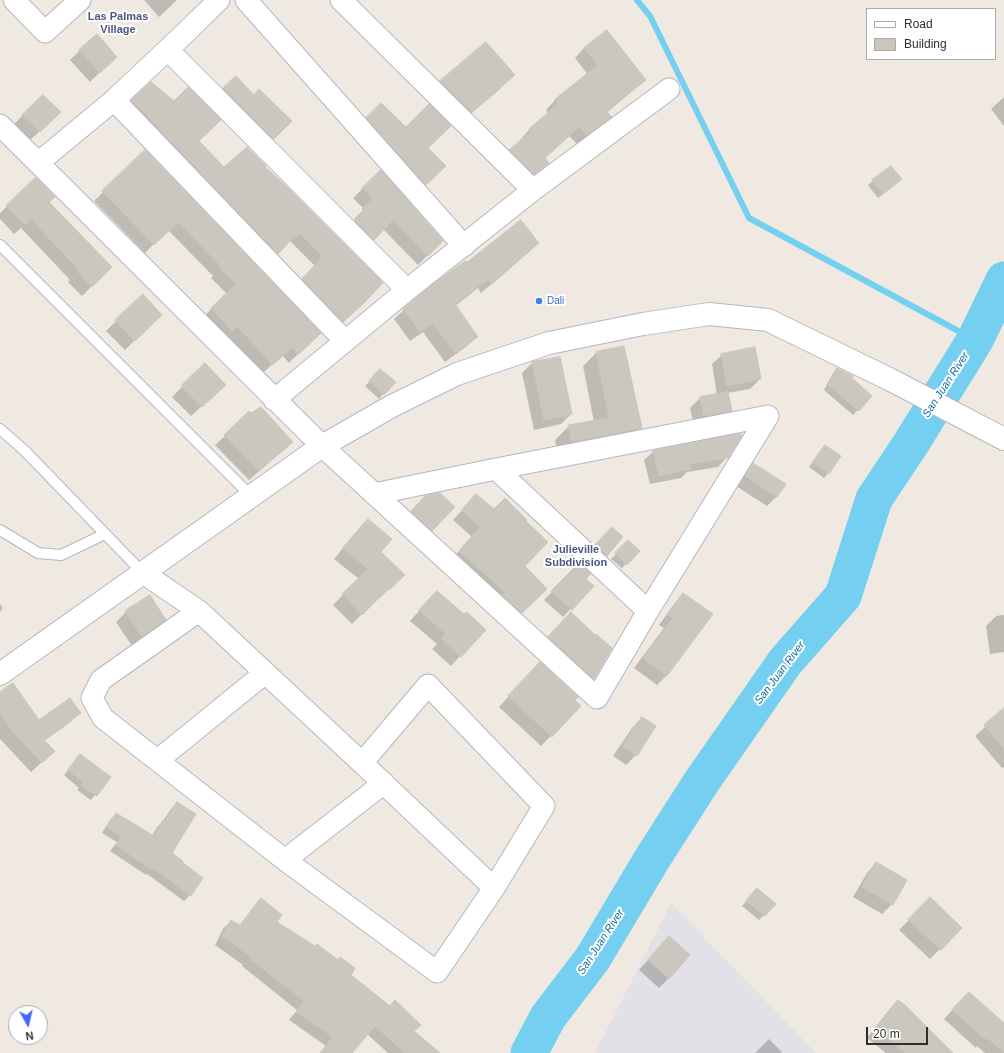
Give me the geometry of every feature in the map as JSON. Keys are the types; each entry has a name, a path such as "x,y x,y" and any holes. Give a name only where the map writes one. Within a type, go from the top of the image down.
{"main road":[{"path":"0,674 322,446 392,406 457,374 550,343 643,324 709,314 768,320 891,380 1004,439"}],"street":[{"path":"14,0 45,32 80,0"},
{"path":"38,163 114,100 219,0"},
{"path":"246,0 464,246"},
{"path":"341,0 533,190"},
{"path":"168,50 407,290"},
{"path":"274,400 407,290 533,190 669,89"},
{"path":"114,100 345,341"},
{"path":"0,125 274,400 374,494 597,698 648,611 768,416 374,494"},
{"path":"496,469 648,611"},
{"path":"143,573 199,611 384,783 494,888"},
{"path":"199,611 101,680 92,698 104,718 285,860 437,972 494,888 544,806 428,685 362,763"},
{"path":"158,760 265,673"},
{"path":"285,860 384,783"}],"lane":[{"path":"0,245 251,496"},
{"path":"0,429 26,451 143,573"},
{"path":"0,530 38,553 60,555 105,534"}],"shaded area":[{"path":"671,903 816,1053 595,1053"}],"building":[{"path":"607,30 646,80 606,111 612,117 587,135 579,127 545,158 549,163 534,174 509,150 531,132 529,129 558,104 555,99 598,65 584,48"},
{"path":"97,34 117,57 100,73 79,50"},
{"path":"486,42 515,75 472,112 440,81"},
{"path":"236,76 254,95 259,89 292,121 274,139 223,88"},
{"path":"151,82 174,101 188,87 221,120 199,141 224,167 247,147 266,166 265,167 383,283 343,322 302,279 322,256 300,233 296,237 295,236 278,254 151,121 152,120 131,100"},
{"path":"43,95 61,112 40,132 22,115"},
{"path":"381,103 406,127 429,104 451,126 428,148 446,166 426,185 366,118"},
{"path":"145,150 321,333 299,354 292,347 273,365 237,326 232,331 211,308 236,284 220,268 221,266 178,222 154,245 102,191"},
{"path":"891,166 902,179 883,194 872,180"},
{"path":"381,170 443,241 428,256 393,220 374,240 355,220 364,211 362,209 373,199 362,188"},
{"path":"36,177 55,197 49,202 112,267 92,287 77,271 79,270 31,219 25,225 6,206"},
{"path":"521,220 539,243 492,284 488,279 455,304 478,337 455,353 433,323 420,332 403,309 432,285 465,261 467,262"},
{"path":"143,294 162,315 135,341 115,320"},
{"path":"624,346 642,428 572,442 568,425 609,418 596,352"},
{"path":"755,347 761,379 727,386 721,354"},
{"path":"560,357 572,414 544,420 532,362"},
{"path":"205,363 226,385 202,407 181,386"},
{"path":"837,368 853,376 852,378 872,396 859,411 828,385"},
{"path":"380,369 396,382 384,395 369,381"},
{"path":"728,392 732,411 704,416 700,397"},
{"path":"261,407 293,442 259,471 224,435 249,411 251,413"},
{"path":"741,434 742,436 728,458 690,464 691,469 659,476 653,451"},
{"path":"825,445 841,456 829,474 813,462"},
{"path":"753,463 786,484 777,497 745,476"},
{"path":"440,493 455,507 432,531 411,511 425,496"},
{"path":"476,494 494,509 505,498 548,542 525,566 547,589 522,613 502,595 505,592 459,551 480,527 462,510"},
{"path":"368,519 392,539 381,552 405,575 389,590 388,589 362,615 342,594 368,569 343,548"},
{"path":"612,527 623,537 607,556 595,545"},
{"path":"628,540 640,551 627,565 615,553"},
{"path":"579,563 591,574 586,579 594,586 572,610 551,591"},
{"path":"437,591 464,614 467,612 486,630 461,657 441,638 446,634 419,610"},
{"path":"683,593 713,614 667,676 643,658 673,618 668,615"},
{"path":"150,595 166,620 142,637 125,611"},
{"path":"571,612 595,635 596,634 612,648 594,679 548,637"},
{"path":"540,662 578,697 575,700 581,706 552,737 508,696"},
{"path":"13,683 39,720 70,698 81,713 44,740 55,751 42,763 13,732 0,713 0,692"},
{"path":"1004,708 1004,749 984,725"},
{"path":"642,717 656,726 637,756 622,746"},
{"path":"80,754 111,777 97,796 81,785 83,782 68,770"},
{"path":"177,802 196,814 172,853 203,878 191,896 153,868 152,870 116,845 122,836 107,827 116,813 154,836 163,820 165,821"},
{"path":"876,862 907,880 893,905 862,887"},
{"path":"757,888 776,904 765,916 746,901"},
{"path":"930,897 962,928 941,950 908,920"},
{"path":"261,898 282,915 277,922 315,946 317,944 338,960 340,957 355,968 351,975 390,1006 395,1000 421,1025 414,1031 440,1053 405,1053 375,1026 352,1053 320,1053 333,1037 296,1012 304,1001 249,958 250,956 222,936 231,920 240,925"},
{"path":"669,936 690,955 669,979 648,960"},
{"path":"969,992 1004,1023 1004,1052 987,1038 985,1039 952,1010"},
{"path":"898,1000 906,1006 953,1053 906,1053 875,1029"}],"waterway":[{"path":"637,0 650,16 749,218 975,340"},
{"name":"San Juan River","path":"529,1053 548,1017 593,958 652,859 702,781 785,662 843,596 874,499 910,445 975,340 1004,280"}],"place":[{"name":"Dali","path":"539,301"}],"district":[{"name":"Las Palmas Village","path":"118,23"},
{"name":"Julieville Subdivision","path":"576,556"}]}
